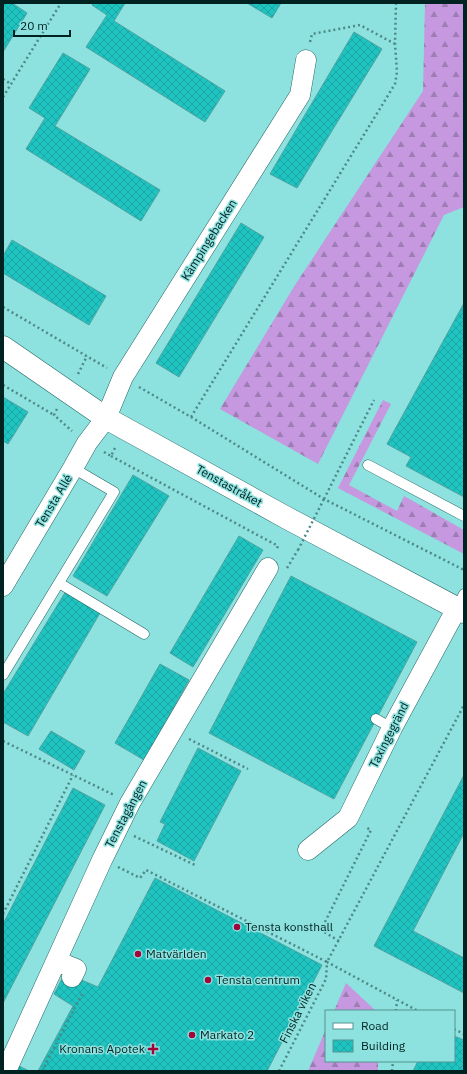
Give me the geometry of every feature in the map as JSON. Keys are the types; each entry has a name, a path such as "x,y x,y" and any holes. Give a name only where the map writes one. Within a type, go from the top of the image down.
{"street":[{"name":"Kämpingebacken","path":"106,418 300,96 306,60"},
{"name":"Tenstastråket","path":"3,347 106,418 287,518 462,604"},
{"name":"Tensta Allé","path":"3,586 87,443 106,418"},
{"name":"Tenstagången","path":"6,1071 130,803 268,568"},
{"name":"Taxingegränd","path":"308,850 348,818 384,724 462,604"},
{"path":"56,961 76,969 72,977"}],"lane":[{"path":"368,465 464,516"},
{"path":"3,675 114,492 73,468"},
{"path":"59,583 144,634"}],"path":[{"path":"3,97 61,3"},
{"path":"191,417 395,84 397,72 395,44 396,3"},
{"path":"306,60 312,34 360,25 395,44"},
{"path":"3,79 11,84"},
{"path":"3,306 191,417 324,499 464,570"},
{"path":"3,385 54,415"},
{"path":"298,550 374,400"},
{"path":"110,456 278,546 268,568"},
{"path":"172,730 248,769"},
{"path":"3,741 130,803"},
{"path":"3,914 73,776"},
{"path":"339,941 321,930 371,830 348,818"},
{"path":"118,828 197,866"},
{"name":"Finska viken","path":"279,1071 326,979 327,962 396,1000"},
{"path":"42,1071 82,994"},
{"path":"396,1010 396,1000 416,1010"},
{"path":"455,1030 464,1034"}],"green space":[{"path":"425,3 464,3 464,207 444,215 318,464 220,409 295,285 423,91"},
{"path":"383,400 391,404 349,485 397,511 404,496 464,530 464,554 338,488"},
{"path":"346,983 375,1010 334,1010"},
{"path":"325,1031 325,1062 378,1062 378,1071 308,1071"}],"building":[{"path":"3,3 12,3 27,13 3,52"},
{"path":"93,3 125,3 114,21 225,91 205,122 86,47 107,15 92,5"},
{"path":"247,3 281,3 272,18"},
{"path":"354,32 382,49 297,188 270,174"},
{"path":"63,53 90,69 55,126 160,190 141,221 26,149 45,118 29,108"},
{"path":"241,223 264,237 179,377 156,363"},
{"path":"12,240 106,296 89,325 3,273 3,256"},
{"path":"464,303 464,497 406,466 411,457 387,444"},
{"path":"3,397 28,412 8,444 3,441"},
{"path":"133,475 169,496 107,596 73,576"},
{"path":"239,536 263,550 193,667 170,653"},
{"path":"291,576 417,642 334,799 209,733"},
{"path":"66,591 100,613 28,736 3,722 3,694"},
{"path":"160,664 189,680 144,760 115,743"},
{"path":"51,731 85,751 74,770 39,749"},
{"path":"198,748 241,771 194,861 157,841 165,824 160,822"},
{"path":"464,775 464,833 413,931 464,958 464,993 374,946"},
{"path":"73,788 105,805 3,1003 3,924"},
{"name":"Tensta centrum","path":"155,878 322,965 267,1071 38,1071 73,1006 54,994 65,973 98,987"},
{"path":"455,1036 464,1040 464,1071 413,1071 418,1062 455,1062"},
{"path":"19,1066 29,1071 17,1071"}],"place":[{"name":"Tensta konsthall","path":"237,927"},
{"name":"Matvärlden","path":"138,954"},
{"name":"Tensta centrum","path":"208,980"},
{"name":"Markato 2","path":"192,1035"},
{"name":"Kronans Apotek","path":"153,1049"}]}
